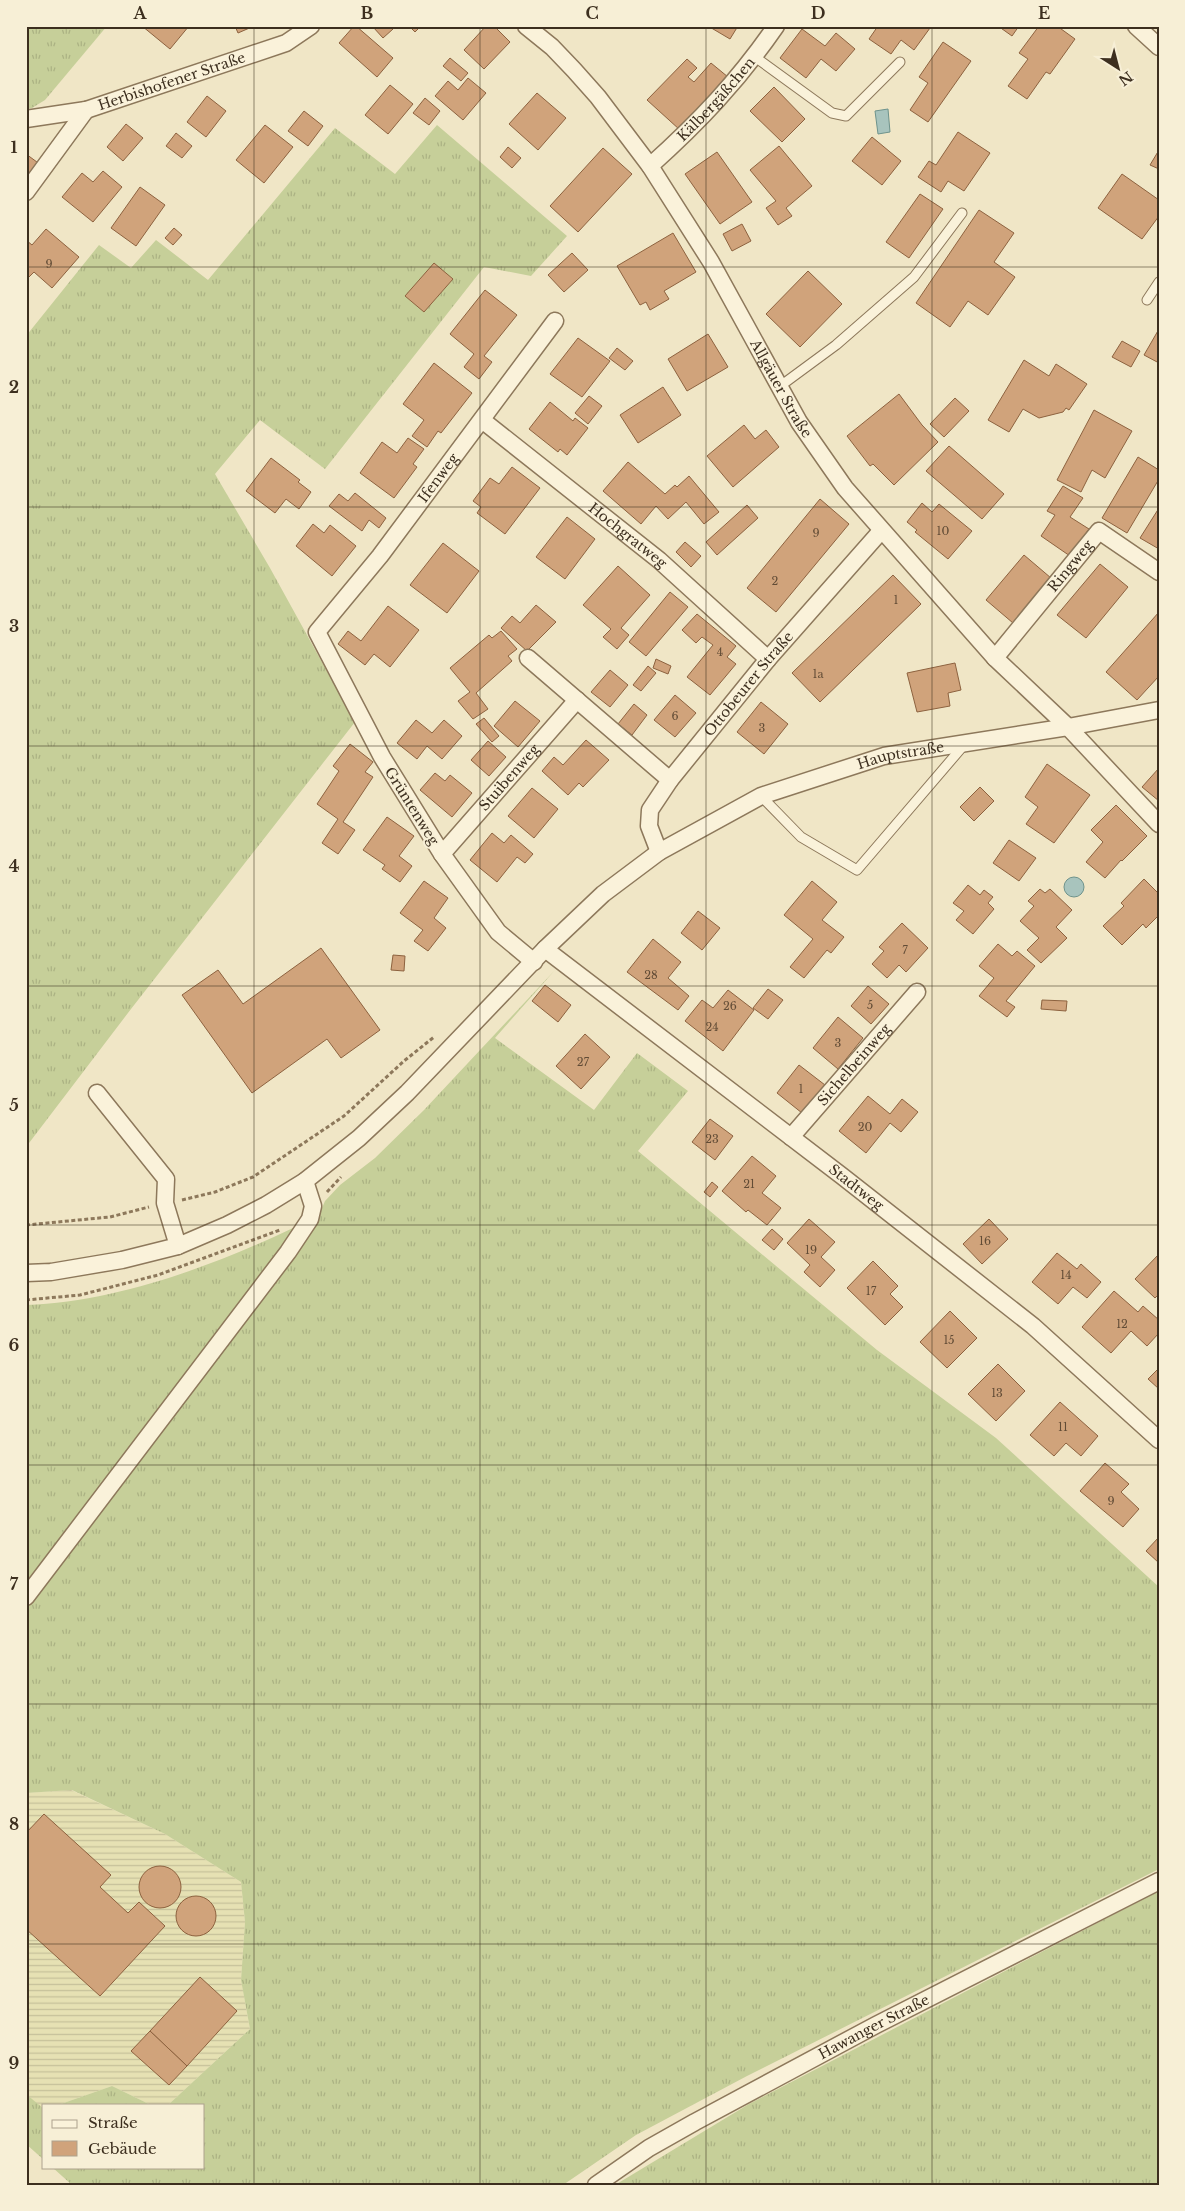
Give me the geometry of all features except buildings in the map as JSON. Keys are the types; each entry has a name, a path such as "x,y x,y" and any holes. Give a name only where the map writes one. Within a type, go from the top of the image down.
{"street":[{"name":"Herbishofener Straße","path":"26,119 86,110 286,43 311,26"},
{"name":"Allgäuer Straße","path":"526,26 552,47 598,97 650,166 712,262 779,387 822,458 881,531 995,658 1068,728 1159,824"},
{"name":"Kälbergäßchen","path":"650,166 707,113 755,57 776,26"},
{"path":"1136,26 1159,47"},
{"path":"26,192 86,110"},
{"name":"Ifenweg","path":"316,632 380,556 555,321"},
{"name":"Hochgratweg","path":"482,420 659,560 768,659"},
{"name":"Ottobeurer Straße","path":"659,852 649,826 650,810 670,780 768,659 881,531"},
{"name":"Ringweg","path":"995,658 1099,531 1159,572"},
{"name":"Grüntenweg","path":"316,632 382,757 442,854 498,932 534,962"},
{"path":"528,658 670,780"},
{"name":"Stuibenweg","path":"442,854 576,700"},
{"name":"Hauptstraße","path":"26,1273 51,1272 113,1261 178,1246 258,1209 305,1181 362,1136 407,1093 545,949 602,894 659,852 761,796 884,756 1068,728 1159,710"},
{"name":"Stadtweg","path":"545,949 791,1137 1033,1326 1159,1440"},
{"name":"Sichelbeinweg","path":"791,1137 917,992"},
{"path":"97,1093 166,1179 165,1204 178,1246"},
{"path":"26,1597 288,1252 310,1219 313,1206 305,1181"},
{"name":"Hawanger Straße","path":"596,2185 649,2148 695,2122 876,2025 1159,1881"}],"lane":[{"path":"755,57 832,113 846,116 900,62"},
{"path":"779,387 836,345 914,277 962,213"},
{"path":"1147,300 1159,282"},
{"path":"761,796 801,837 857,870 966,743"}],"path":[{"path":"26,1225 110,1217 215,1192 253,1177 344,1116 404,1061 439,1033"}],"shaded area":[{"path":"71,1790 165,1834 241,1882 245,1922 241,1980 250,2029 169,2104 149,2104 112,2086 61,2104 42,2104 42,2109 26,2094 26,1793"}],"green space":[{"path":"26,26 107,26 45,100 32,108 26,109"},
{"path":"437,125 567,236 531,276 484,267 325,469 260,420 215,474 270,568 355,722 26,1147 26,336 99,245 131,268 156,240 208,280 335,128 395,174"},
{"path":"555,970 495,1038 594,1110 637,1053 688,1091 638,1151 877,1350 996,1438 1159,1587 1159,1869 747,2076 636,2135 563,2185 72,2185 53,2168 205,2168 205,2104 169,2104 250,2029 241,1980 245,1922 241,1882 165,1834 72,1790 26,1793 26,1604 316,1222 325,1201 340,1185 375,1158 424,1110"},
{"path":"293,1228 296,1230 26,1589 26,1305 94,1297 163,1280 230,1256"},
{"path":"1159,1891 1159,2185 615,2185 749,2104"},
{"path":"112,2086 149,2104 61,2104"},
{"path":"26,2094 42,2107 42,2158 26,2144"}],"water":[{"path":"888,109 890,132 878,134 875,111"},
{"path":"1070,877 1078,877 1084,883 1084,891 1078,897 1070,897 1064,891 1064,883"}]}
